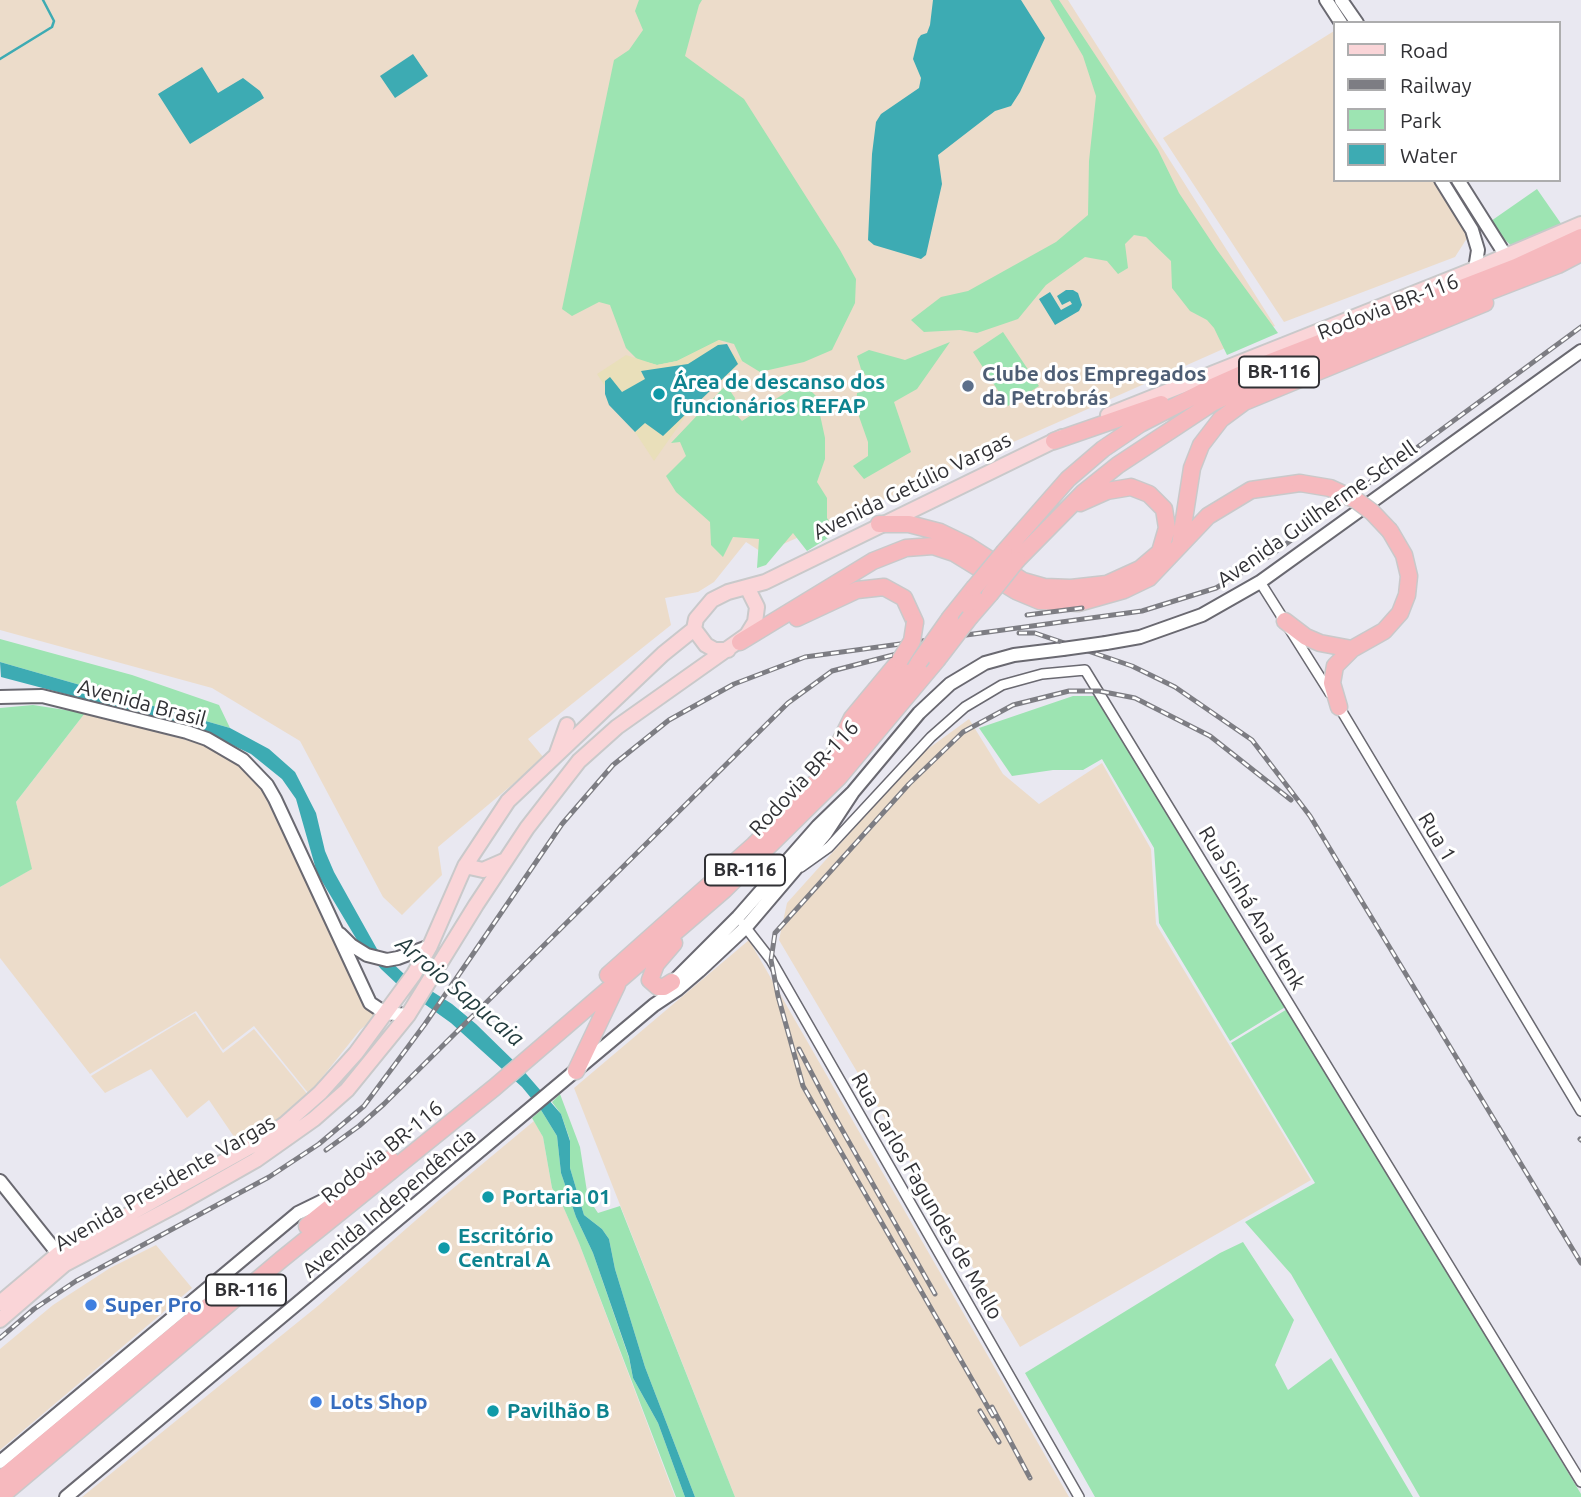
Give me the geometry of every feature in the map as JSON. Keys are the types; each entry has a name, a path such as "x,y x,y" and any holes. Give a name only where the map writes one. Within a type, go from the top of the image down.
{"highway":[{"name":"Rodovia BR-116","path":"0,1497 703,908 839,777 990,594 1010,556 1068,479 1103,449 1140,424 1210,388 1317,343 1516,267 1581,237"},
{"name":"Rodovia BR-116","path":"528,1053 754,845 826,772 919,662 974,588 1010,556 1049,529 1083,493 1118,465 1212,403 1298,365 1558,265 1581,253"},
{"name":"BR-116","path":"1180,545 1192,468 1201,445 1221,419 1244,402 1526,287 1558,265"},
{"name":"BR-116","path":"1401,312 1423,290"},
{"name":"BR-116","path":"1054,441 1210,388"},
{"path":"734,646 873,561 906,548 933,546 954,553 1016,591 1041,601 1078,603 1124,590 1149,578 1208,516 1251,490 1300,483 1330,488 1356,500 1372,512 1390,531 1404,555 1409,576 1407,595 1400,614 1384,631 1352,649 1335,666 1332,683 1339,706"},
{"name":"BR-116","path":"879,524 909,524 940,532 967,545 1023,581 1044,587 1071,588 1107,584 1140,569 1160,552 1167,528 1164,509 1149,494 1131,487 1107,491 1081,503 1049,529"},
{"name":"BR-116","path":"734,646 857,590 884,587 904,598 915,622 912,641 900,660 852,718 826,772"},
{"path":"1285,621 1320,643 1352,649"},
{"path":"672,982 664,987 654,986 650,980 656,964 703,908"},
{"name":"BR-116","path":"576,1071 620,978"},
{"name":"Rodovia BR-116","path":"0,1480 356,1185 491,1084"}],"main road":[{"path":"1326,0 1339,21"},
{"path":"1342,0 1356,21"},
{"path":"1442,182 1472,230 1478,250 1475,269"},
{"path":"1459,182 1506,256"},
{"name":"Avenida Getúlio Vargas","path":"414,974 430,946 465,866 508,801 663,654 694,629 696,619 712,600 728,592 765,582 1098,419 1581,225"},
{"name":"Avenida Guilherme Schell","path":"542,1099 654,1005 678,989 742,922 784,872 826,833 853,792 919,713 950,684 985,663 1014,655 1140,637 1202,615 1260,582 1581,351"},
{"path":"465,866 483,870 507,859 527,828 579,761 617,727 747,635 757,607 747,587"},
{"path":"694,629 706,645 715,650 734,646"},
{"name":"Avenida Brasil","path":"0,697 42,696 187,733 208,739 243,760 267,785 275,799 370,1003 389,1007"},
{"path":"557,755 567,725"},
{"name":"Avenida Presidente Vargas","path":"0,1303 62,1259 185,1193 257,1160 330,1105 347,1090 409,1013 507,859"},
{"name":"Avenida Guilherme Schell","path":"654,1005 672,982 742,922"},
{"name":"Avenida Brasil","path":"335,929 351,945 376,958 398,958 430,946"},
{"name":"Avenida Presidente Vargas","path":"185,1193 285,1124 320,1093 356,1053 414,974"},
{"path":"389,1007 409,1013"},
{"path":"320,1093 330,1105"},
{"name":"Avenida Independência","path":"66,1497 542,1099"},
{"path":"0,1181 62,1259"},
{"name":"Rodovia BR-116","path":"0,1462 298,1213 356,1185"},
{"name":"Avenida Presidente Vargas","path":"0,1320 62,1259"}],"street":[{"name":"Rua 1","path":"1260,582 1339,706 1581,1111"},
{"name":"Rua Sinhá Ana Henk","path":"784,872 829,847 931,737 965,707 1002,685 1042,674 1085,670 1581,1482"},
{"name":"Rua Carlos Fagundes de Mello","path":"742,922 771,960 1079,1497"}],"shaded area":[{"path":"0,0 1068,0 1275,326 763,553 746,542 714,582 698,592 665,598 671,625 528,739 544,758 438,847 442,875 402,915 383,897 300,741 212,688 0,630"},
{"path":"1332,32 1332,182 1435,182 1469,235 1455,257 1284,322 1163,138"},
{"path":"85,713 205,745 231,757 258,782 344,962 374,1014 374,1018 360,1030 309,1094 254,1026 223,1050 196,1011 90,1074 0,958 0,887 31,869 16,802"},
{"path":"969,719 1003,774 1039,804 1102,763 1151,849 1156,924 1311,1180 1020,1347 779,940 787,903 921,754"},
{"path":"749,940 1069,1497 735,1497 574,1088"},
{"path":"195,1013 223,1053 254,1029 308,1095 276,1123 241,1147 209,1100 187,1118 151,1069 105,1093 91,1076"},
{"path":"534,1121 543,1137 552,1188 579,1243 675,1497 82,1497 319,1305"},
{"path":"156,1245 192,1288 0,1450 0,1349 53,1305 110,1268"}],"green space":[{"path":"639,0 702,0 685,56 744,99 856,279 855,303 832,350 804,362 760,372 742,361 734,344 719,340 677,361 657,365 638,360 626,348 610,305 599,302 572,316 562,309 614,60 629,50 643,30 635,11"},
{"path":"1050,0 1059,0 1158,150 1179,193 1278,333 1227,355 1214,328 1207,320 1190,311 1172,288 1171,261 1146,237 1134,235 1125,244 1128,268 1118,274 1107,261 1085,257 1046,285 1018,319 977,333 960,330 924,332 911,320 941,297 968,291 1056,242 1088,215 1089,161 1096,96 1083,56"},
{"path":"1537,189 1562,225 1514,248 1498,234 1491,221"},
{"path":"1003,332 1039,386 1008,406 973,352"},
{"path":"950,342 917,389 894,402 911,452 864,479 853,466 868,456 868,442 856,408 857,393 875,388 861,369 857,356 869,350 905,360"},
{"path":"802,382 816,396 825,438 825,459 817,482 827,498 827,518 836,533 807,551 793,533 766,565 757,568 759,539 733,537 723,557 711,545 710,522 676,492 666,476 686,456 680,442 671,443 726,385 735,398 733,411 742,421"},
{"path":"0,639 132,675 219,705 230,728 0,662"},
{"path":"1073,696 1097,696 1287,1006 1230,1041 1159,923 1154,848 1102,759 1083,770 1053,770 1012,776 979,728"},
{"path":"33,705 85,713 16,802 32,869 0,887 0,708"},
{"path":"1289,1008 1581,1497 1420,1497 1291,1274 1245,1222 1315,1183 1231,1043"},
{"path":"560,1094 580,1147 588,1198 598,1213 620,1206 735,1497 695,1497 645,1367 615,1269 609,1239 602,1229 584,1215 570,1168 570,1140 561,1114 552,1102"},
{"path":"541,1110 557,1136 561,1173 576,1217 593,1253 629,1358 633,1378 658,1423 685,1497 676,1497 579,1243 552,1188 543,1137 532,1118"},
{"path":"1243,1242 1294,1320 1275,1365 1288,1390 1331,1358 1413,1497 1095,1497 1025,1373 1220,1253"}],"sand":[{"name":"Área de descanso dos funcionários REFAP","path":"719,340 742,361 689,411 654,461 597,374 626,355 657,365 677,361"}],"water":[{"path":"933,0 1021,0 1045,38 1011,106 995,111 938,155 942,184 926,255 921,259 874,245 868,240 876,122 881,114 919,88 921,78 913,59 918,39 927,33 930,25"},
{"path":"413,54 428,76 395,98 380,76"},
{"path":"202,67 218,93 243,78 260,91 264,98 190,144 158,94"},
{"path":"1066,290 1078,293 1082,305 1079,311 1055,325 1039,299 1050,292 1061,310 1072,304 1070,301 1062,305 1057,296"},
{"name":"Área de descanso dos funcionários REFAP","path":"727,344 738,364 663,436 645,423 635,432 609,405 605,394 605,381 610,377 622,392 645,379 641,371 688,364 718,345"},
{"path":"0,662 230,728 269,749 295,772 316,813 325,851 334,872 377,949 403,973 452,1004 476,1024 521,1068 561,1114 570,1141 570,1168 584,1215 602,1229 609,1239 615,1269 645,1367 695,1497 685,1497 658,1423 633,1378 629,1357 593,1253 576,1217 561,1173 557,1136 522,1087 451,1023 398,985 357,940 317,873 296,799 282,779 251,754 198,729 1,677"}],"waterway":[{"path":"0,59 52,27 54,21 43,0"}],"railway":[{"path":"0,1338 34,1309 76,1281 269,1177 319,1144 364,1106 425,1024 562,824 613,765 669,720 734,684 805,657 1142,611 1216,588 1271,555 1581,327"},
{"path":"1027,615 1082,608"},
{"path":"1019,633 1035,633 1132,666 1175,687 1252,740 1310,816 1581,1263"},
{"path":"326,1150 384,1104 788,703 832,671 912,650"},
{"path":"993,1416 803,1086 771,960 775,933 909,784 963,732 1013,705 1069,691 1099,691 1135,698 1210,736 1291,800"},
{"path":"799,1049 935,1294"},
{"path":"992,1407 1030,1478"},
{"path":"980,1411 999,1442"}],"place":[{"name":"Clube dos Empregados da Petrobrás","path":"968,386"},
{"name":"Área de descanso dos funcionários REFAP","path":"659,394"},
{"name":"Portaria 01","path":"488,1197"},
{"name":"Escritório Central A","path":"444,1248"},
{"name":"Super Pro","path":"91,1305"},
{"name":"Lots Shop","path":"316,1402"},
{"name":"Pavilhão B","path":"493,1411"}],"water label":[{"name":"Arroio Sapucaia","path":"460,991"}]}
